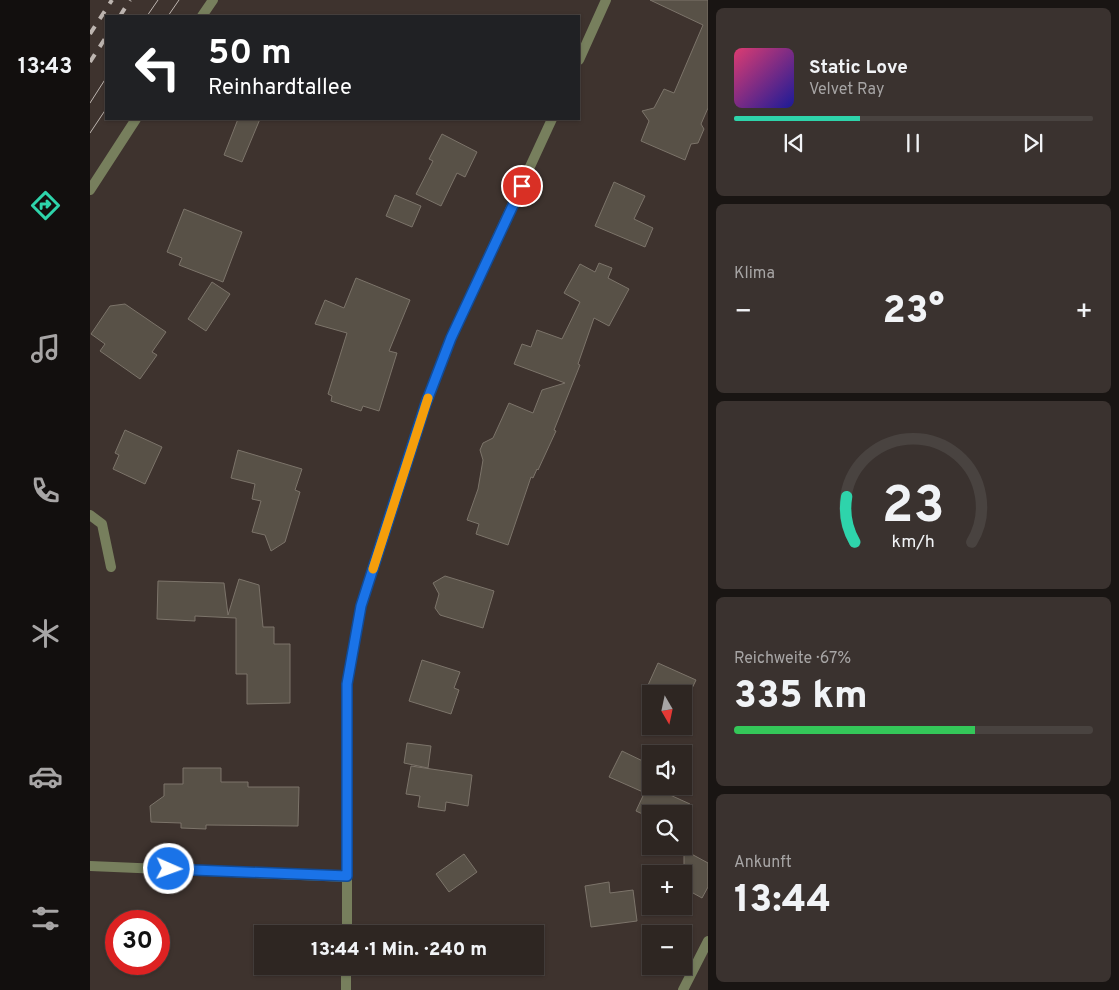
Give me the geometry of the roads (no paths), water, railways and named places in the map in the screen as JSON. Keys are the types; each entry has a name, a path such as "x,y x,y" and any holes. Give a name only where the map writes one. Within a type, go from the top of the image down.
{"street":[{"path":"203,15 213,0"},
{"path":"580,58 606,0"},
{"path":"90,190 135,120"},
{"path":"347,925 347,684 361,606 426,403 451,338 552,120"},
{"path":"90,515 102,524 111,567"},
{"path":"90,866 347,876"},
{"path":"683,990 708,942"},
{"path":"346,975 346,990"}],"tram line":[{"path":"148,15 158,0"},
{"path":"169,15 179,0"},
{"path":"90,103 105,80"},
{"path":"90,133 105,110"}],"railway":[{"path":"90,34 112,0"},
{"path":"121,15 130,0"},
{"path":"90,62 105,39"}]}
